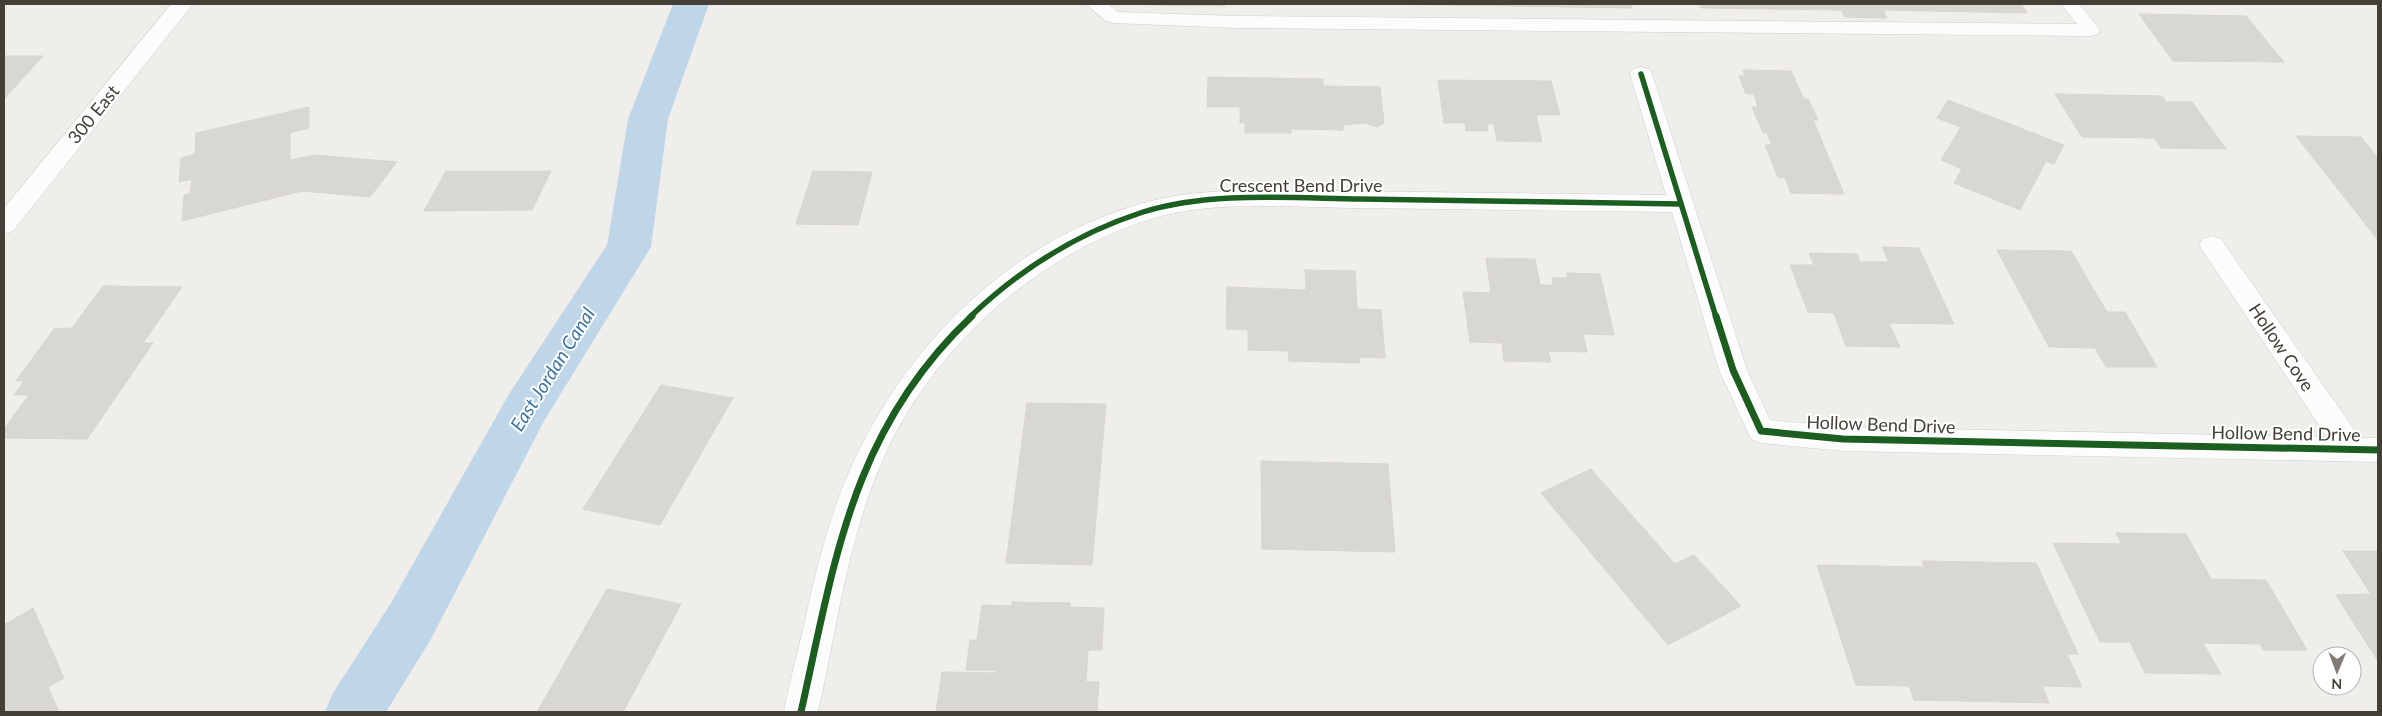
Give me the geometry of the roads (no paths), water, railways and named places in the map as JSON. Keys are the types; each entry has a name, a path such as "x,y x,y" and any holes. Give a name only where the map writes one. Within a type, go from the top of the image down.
{"street":[{"name":"300 East","path":"4,224 182,4"},
{"name":"Hollow Bend Drive","path":"1641,74 1733,370 1762,431 1842,439 2365,450"},
{"name":"Crescent Bend Drive","path":"801,712 834,569 853,502 877,442 910,386 949,337 997,294 1047,256 1094,230 1145,212 1200,201 1256,198 1681,204"},
{"name":"Hollow Cove","path":"2212,244 2365,450"}],"lane":[{"path":"1095,4 1114,17 1297,22 2091,30 2070,4"},
{"path":"1285,4 1297,22"}],"waterway":[{"name":"East Jordan Canal","path":"354,712 411,621 526,408 629,247 648,119 691,4"}]}
